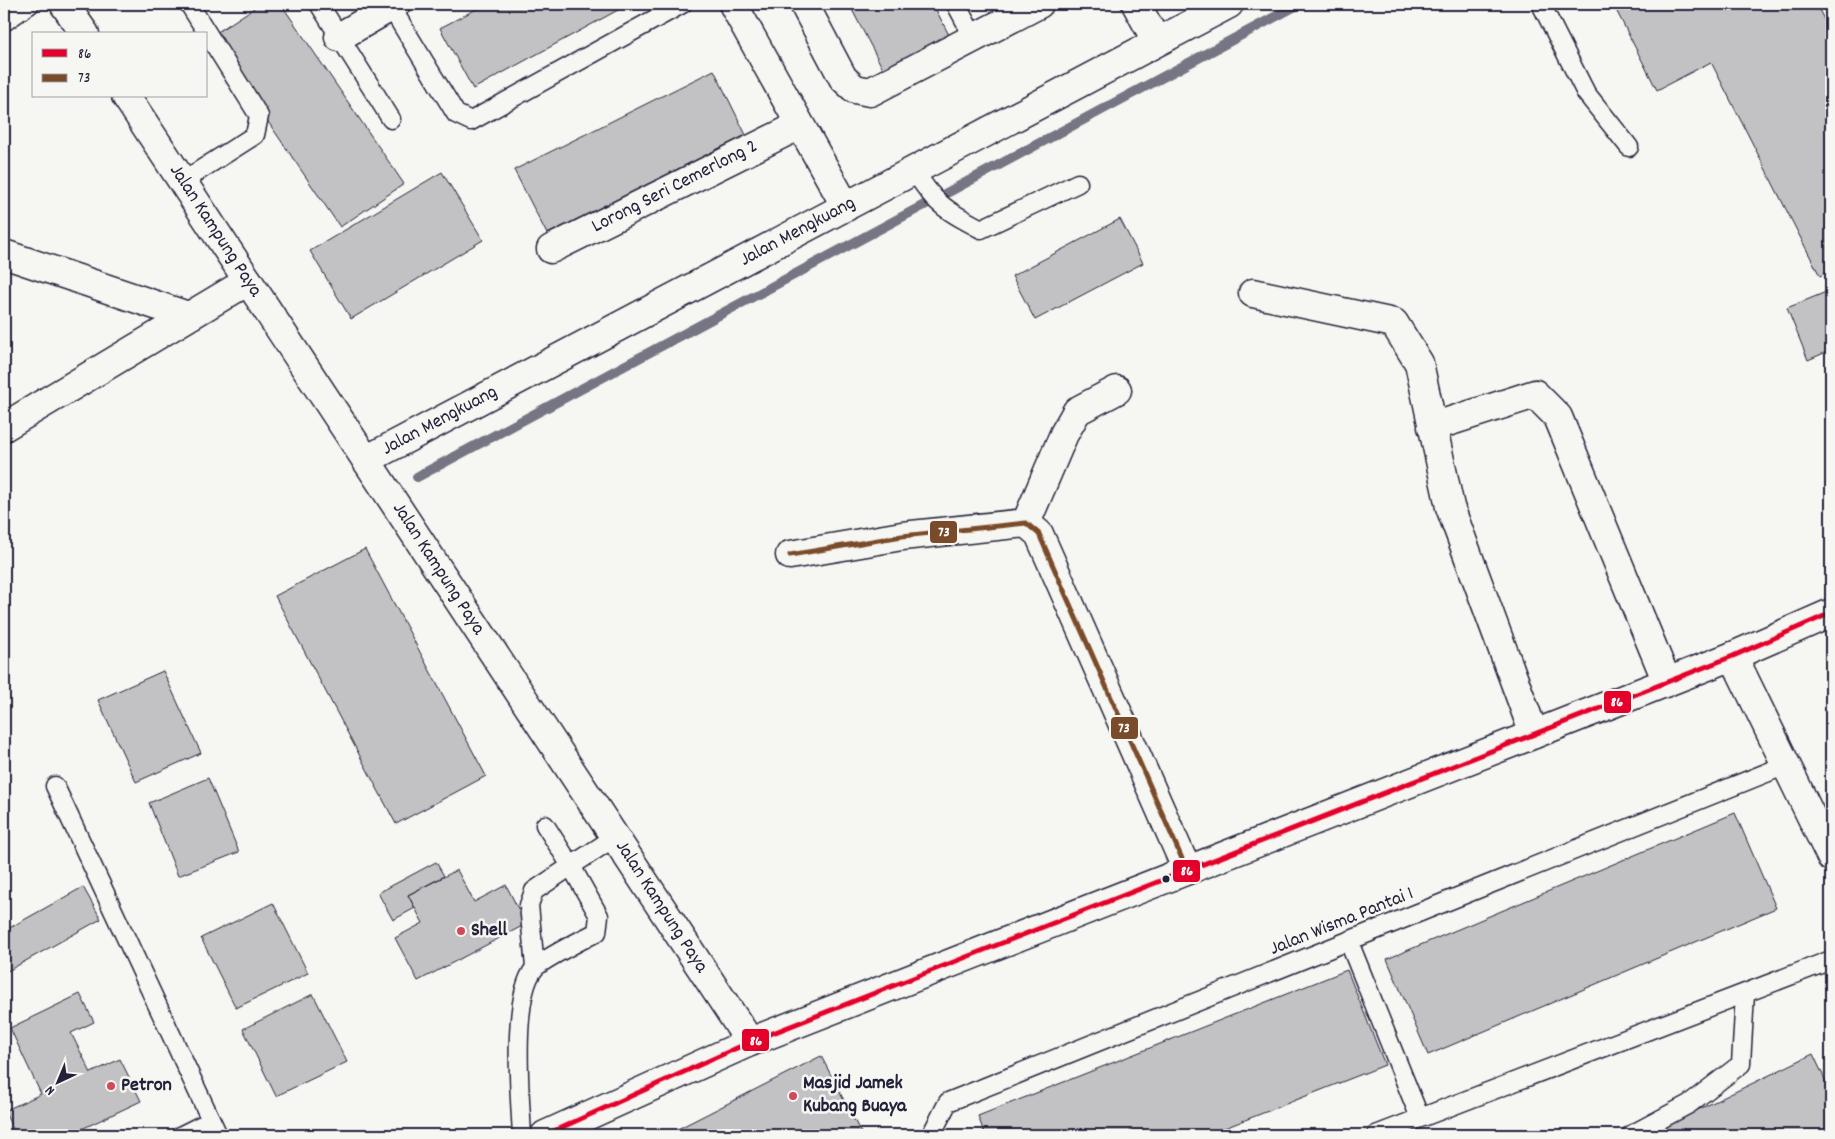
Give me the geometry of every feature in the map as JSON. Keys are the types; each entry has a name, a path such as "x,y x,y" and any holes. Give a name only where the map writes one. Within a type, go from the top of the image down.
{"street":[{"path":"64,4 84,32"},
{"path":"732,4 846,207"},
{"path":"804,4 843,78 855,89 870,92 1039,4"},
{"path":"1136,4 1157,42"},
{"name":"Jalan Mengkuang","path":"366,460 1229,4"},
{"path":"339,37 393,5"},
{"name":"Jalan Kampung Paya","path":"127,98 750,1042"},
{"name":"Lorong Seri Cemerlong 2","path":"551,249 800,125"},
{"path":"4,254 188,316"},
{"path":"4,427 248,281"},
{"path":"1253,293 1394,323 1419,363 1450,507 1534,734"},
{"path":"1026,523 1064,434 1077,411 1117,390"},
{"path":"1432,427 1535,394 1558,417 1667,682"},
{"path":"790,555 902,536 1026,523 1039,534 1187,870"},
{"path":"545,1135 750,1042 1733,656 1831,613"},
{"path":"1733,656 1831,858"}],"lane":[{"path":"4,22 30,4"},
{"path":"188,4 206,32"},
{"path":"318,4 391,119"},
{"path":"393,5 456,114 471,121 682,4"},
{"path":"956,4 974,38"},
{"path":"1541,4 1586,93 1629,147"},
{"path":"182,181 254,135 259,116 208,36"},
{"path":"914,170 930,194 954,215 981,229 1078,183"},
{"name":"Jalan Wisma Pantai 1","path":"931,1135 948,1102 1786,765"},
{"path":"55,786 214,1128 182,1135"},
{"path":"522,1135 518,1038 526,984 535,968 597,932 599,916 545,825"},
{"path":"535,968 529,905 534,891 615,837"},
{"path":"1348,942 1420,1118"},
{"path":"1376,1135 1831,960"},
{"path":"1631,1135 1689,1104 1741,1064 1745,994"}],"building":[{"path":"260,4 281,4 404,184 340,227 210,37"},
{"path":"486,4 629,4 473,89 440,28"},
{"path":"849,4 933,4 949,35 883,69"},
{"path":"1613,4 1816,4 1831,33 1831,270 1820,276 1711,62 1657,90"},
{"path":"714,70 746,135 547,234 514,170"},
{"path":"442,172 483,240 351,319 310,251"},
{"path":"1120,219 1143,263 1035,320 1012,276"},
{"path":"1831,290 1831,350 1808,360 1787,308"},
{"path":"365,549 486,776 396,824 275,596"},
{"path":"163,671 201,753 136,782 98,700"},
{"path":"208,778 239,852 178,876 149,803"},
{"path":"1735,813 1776,908 1428,1055 1387,959"},
{"path":"436,862 444,876 408,895 415,908 393,920 378,893"},
{"name":"Shell","path":"457,870 474,902 506,885 526,924 418,981 395,938 423,923 408,895"},
{"path":"83,887 101,919 4,973 4,931"},
{"path":"273,903 308,973 236,1008 201,938"},
{"path":"1347,970 1385,1065 1207,1135 985,1135 978,1116"},
{"path":"80,994 94,1022 71,1033 91,1073 120,1059 141,1101 69,1135 16,1135 4,1111 41,1094 10,1028"},
{"path":"313,994 347,1062 276,1096 243,1029"},
{"path":"1813,1054 1831,1092 1831,1135 1646,1135"},
{"name":"Masjid Jamek Kubang Buaya","path":"821,1056 862,1135 666,1135"}],"waterway":[{"path":"417,477 1299,4"}],"transit line":[{"name":"73","path":"790,555 902,536 1026,523 1039,534 1187,870"},
{"name":"86","path":"545,1135 750,1042 1733,656 1831,613"}],"place":[{"name":"Shell","path":"461,931"},
{"name":"Petron","path":"111,1086"},
{"name":"Masjid Jamek Kubang Buaya","path":"793,1096"}]}
